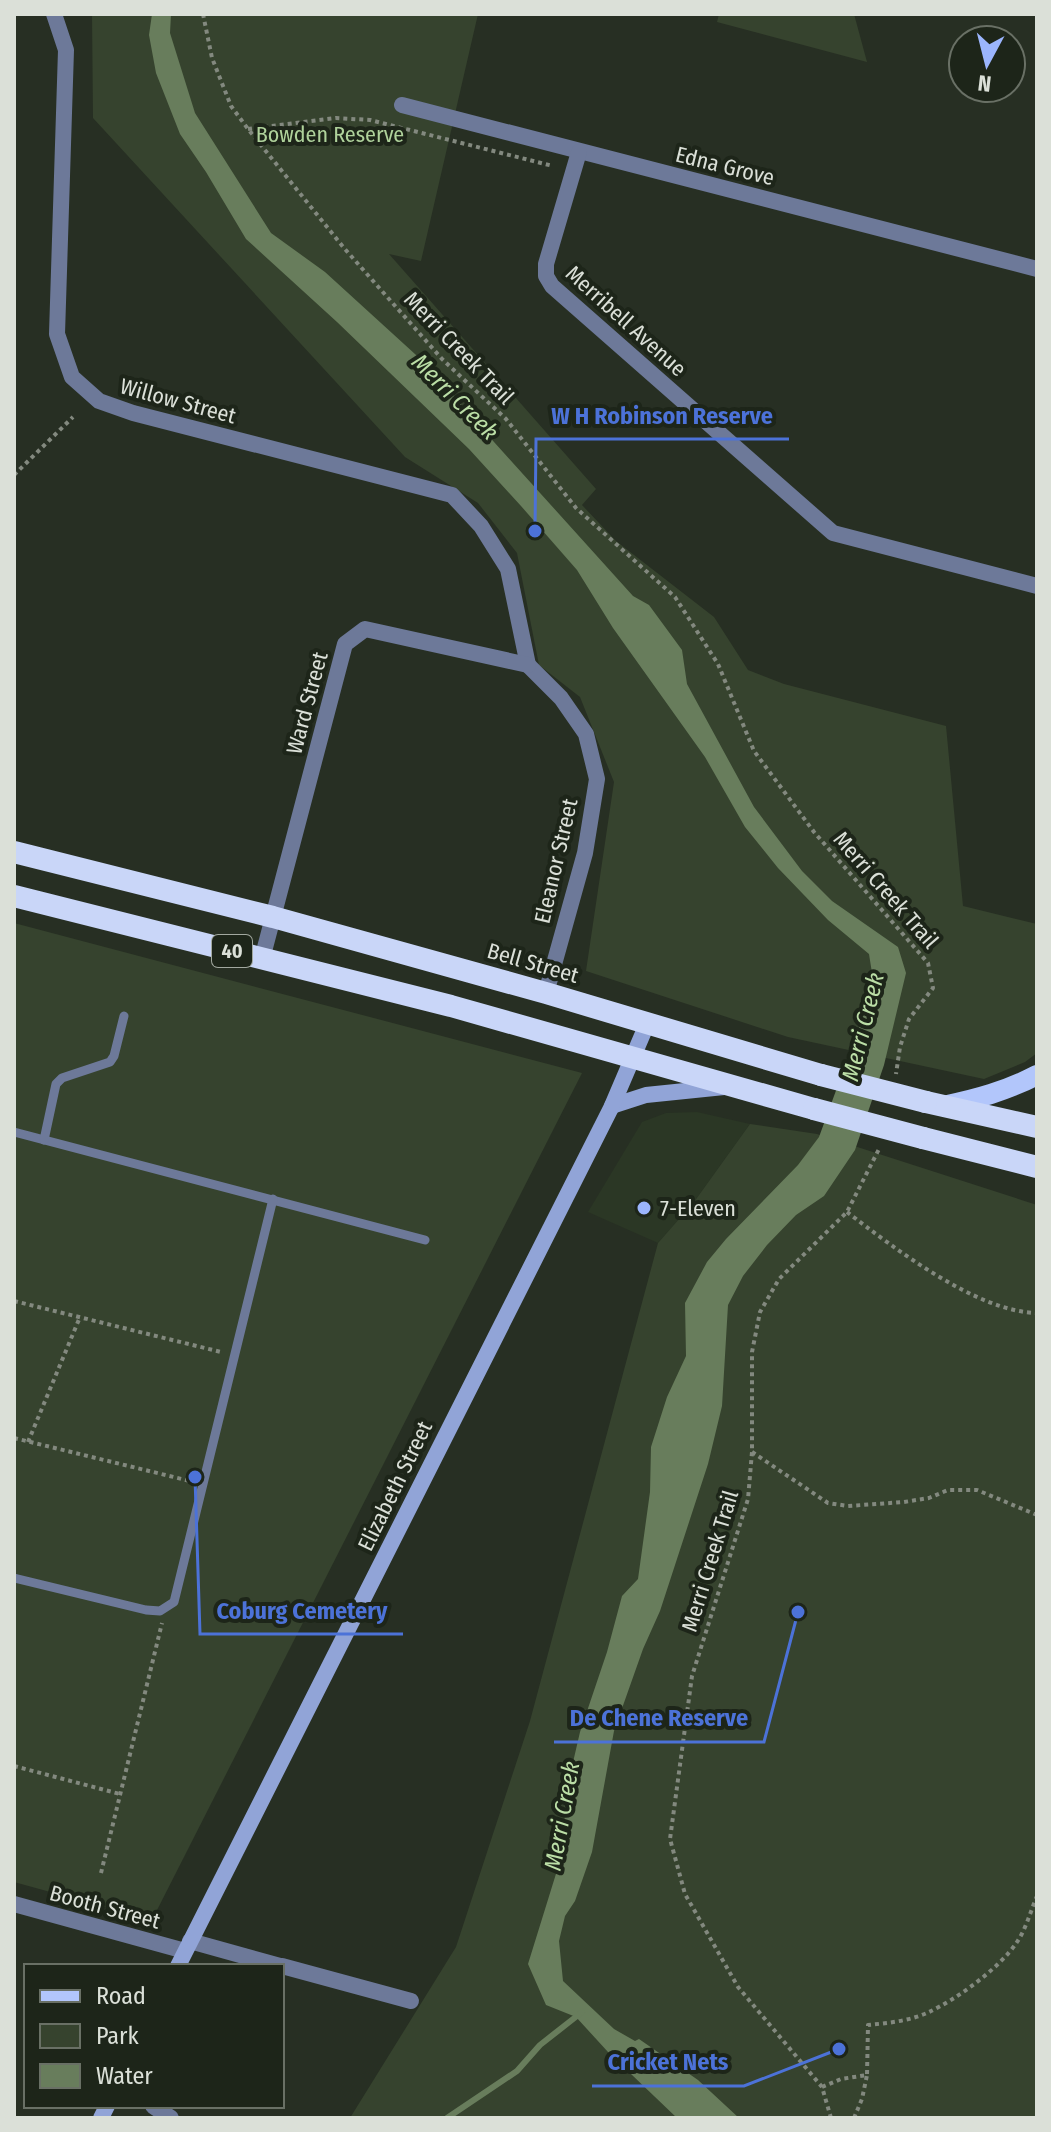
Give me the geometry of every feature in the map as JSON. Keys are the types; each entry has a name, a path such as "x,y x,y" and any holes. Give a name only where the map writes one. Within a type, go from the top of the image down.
{"highway":[{"name":"Bell Street","path":"14,852 273,917 546,993 821,1075 1037,1127"},
{"name":"40","path":"14,896 451,1006 730,1086 1037,1167"}],"main road":[{"name":"Elizabeth Street","path":"184,1953 612,1106 647,1024"},
{"path":"934,1104 990,1096 1037,1075"},
{"path":"612,1106 646,1095 730,1086"}],"street":[{"name":"Willow Street","path":"54,14 66,50 57,334 72,377 99,401 133,413 452,495 481,526 508,569 528,665"},
{"name":"Edna Grove","path":"402,105 1037,269"},
{"name":"Merribell Avenue","path":"579,152 546,264 546,276 552,286 833,533 1037,586"},
{"name":"Ward Street","path":"262,959 345,644 365,629 528,665"},
{"name":"Eleanor Street","path":"528,665 561,698 586,734 597,779 585,853 546,993"},
{"name":"Booth Street","path":"14,1904 184,1953 266,1964"},
{"name":"Booth Street","path":"284,1967 411,2001"}],"lane":[{"path":"44,1140 56,1084 62,1078 110,1062 124,1016"},
{"path":"14,1132 425,1240"},
{"path":"14,1578 146,1610 165,1608 174,1602 273,1199"}],"path":[{"name":"Merri Creek Trail","path":"203,14 212,58 231,106 248,129 344,248 442,359 506,419 576,508 675,597 718,664 754,751 814,832 928,963 933,988 909,1019 900,1047 896,1076"},
{"path":"248,129 336,118 370,120 553,166"},
{"path":"14,475 73,417"},
{"name":"Merri Creek Trail","path":"822,2087 738,1987 685,1894 670,1839 692,1676 748,1499 752,1452 752,1352 760,1312 779,1279 847,1212 867,1177 881,1143"},
{"path":"847,1212 938,1275 1001,1306 1037,1313"},
{"path":"14,1301 235,1356"},
{"path":"28,1442 80,1317"},
{"path":"14,1438 204,1484"},
{"path":"752,1452 828,1503 848,1506 904,1502 929,1498 948,1490 977,1490 1037,1515"},
{"path":"101,1873 165,1608"},
{"path":"14,1766 120,1794"},
{"path":"854,2118 867,2075 868,2025 897,2022 928,2013 964,1991 993,1968 1017,1942 1037,1896"},
{"path":"831,2118 822,2087 841,2079 867,2075"}],"shaded area":[{"name":"7-Eleven","path":"697,1112 750,1124 694,1202 658,1243 588,1212 642,1122 666,1113"}],"green space":[{"name":"Bowden Reserve","path":"92,14 478,14 421,261 389,254 596,489 582,505 616,541 714,617 748,670 784,684 946,726 963,906 1037,924 1037,1053 1025,1062 984,1079 788,1037 586,971 614,782 580,697 539,665 517,553 478,503 405,457 93,118"},
{"path":"719,14 854,14 867,62 717,22"},
{"path":"14,923 582,1073 152,1920 14,1882"},
{"path":"750,1124 817,1134 1037,1205 1037,2118 350,2118 456,1947 530,1721 658,1243 694,1202"}],"water":[{"name":"Merri Creek","path":"152,14 171,14 170,33 195,113 271,233 325,272 438,375 467,412 633,596 649,605 682,650 687,684 754,807 802,871 832,901 898,947 906,973 884,1065 855,1150 824,1196 796,1215 767,1245 743,1276 728,1305 722,1406 708,1464 660,1611 614,1731 592,1852 575,1901 565,1916 559,1941 563,1981 614,2029 635,2041 639,2039 698,2080 739,2118 677,2118 576,2017 546,2005 528,1964 564,1848 565,1797 580,1732 622,1596 638,1579 650,1492 651,1447 667,1397 686,1356 685,1303 707,1262 798,1165 819,1137 864,1014 872,973 869,954 828,920 778,868 745,827 705,757 613,628 577,570 469,449 246,239 180,134 156,73 149,35"}],"waterway":[{"path":"447,2118 517,2071 540,2045 582,2012"}],"place":[{"name":"W H Robinson Reserve","path":"535,531"},
{"name":"7-Eleven","path":"644,1208"},
{"name":"Coburg Cemetery","path":"195,1477"},
{"name":"De Chene Reserve","path":"798,1612"},
{"name":"Cricket Nets","path":"839,2049"}]}
